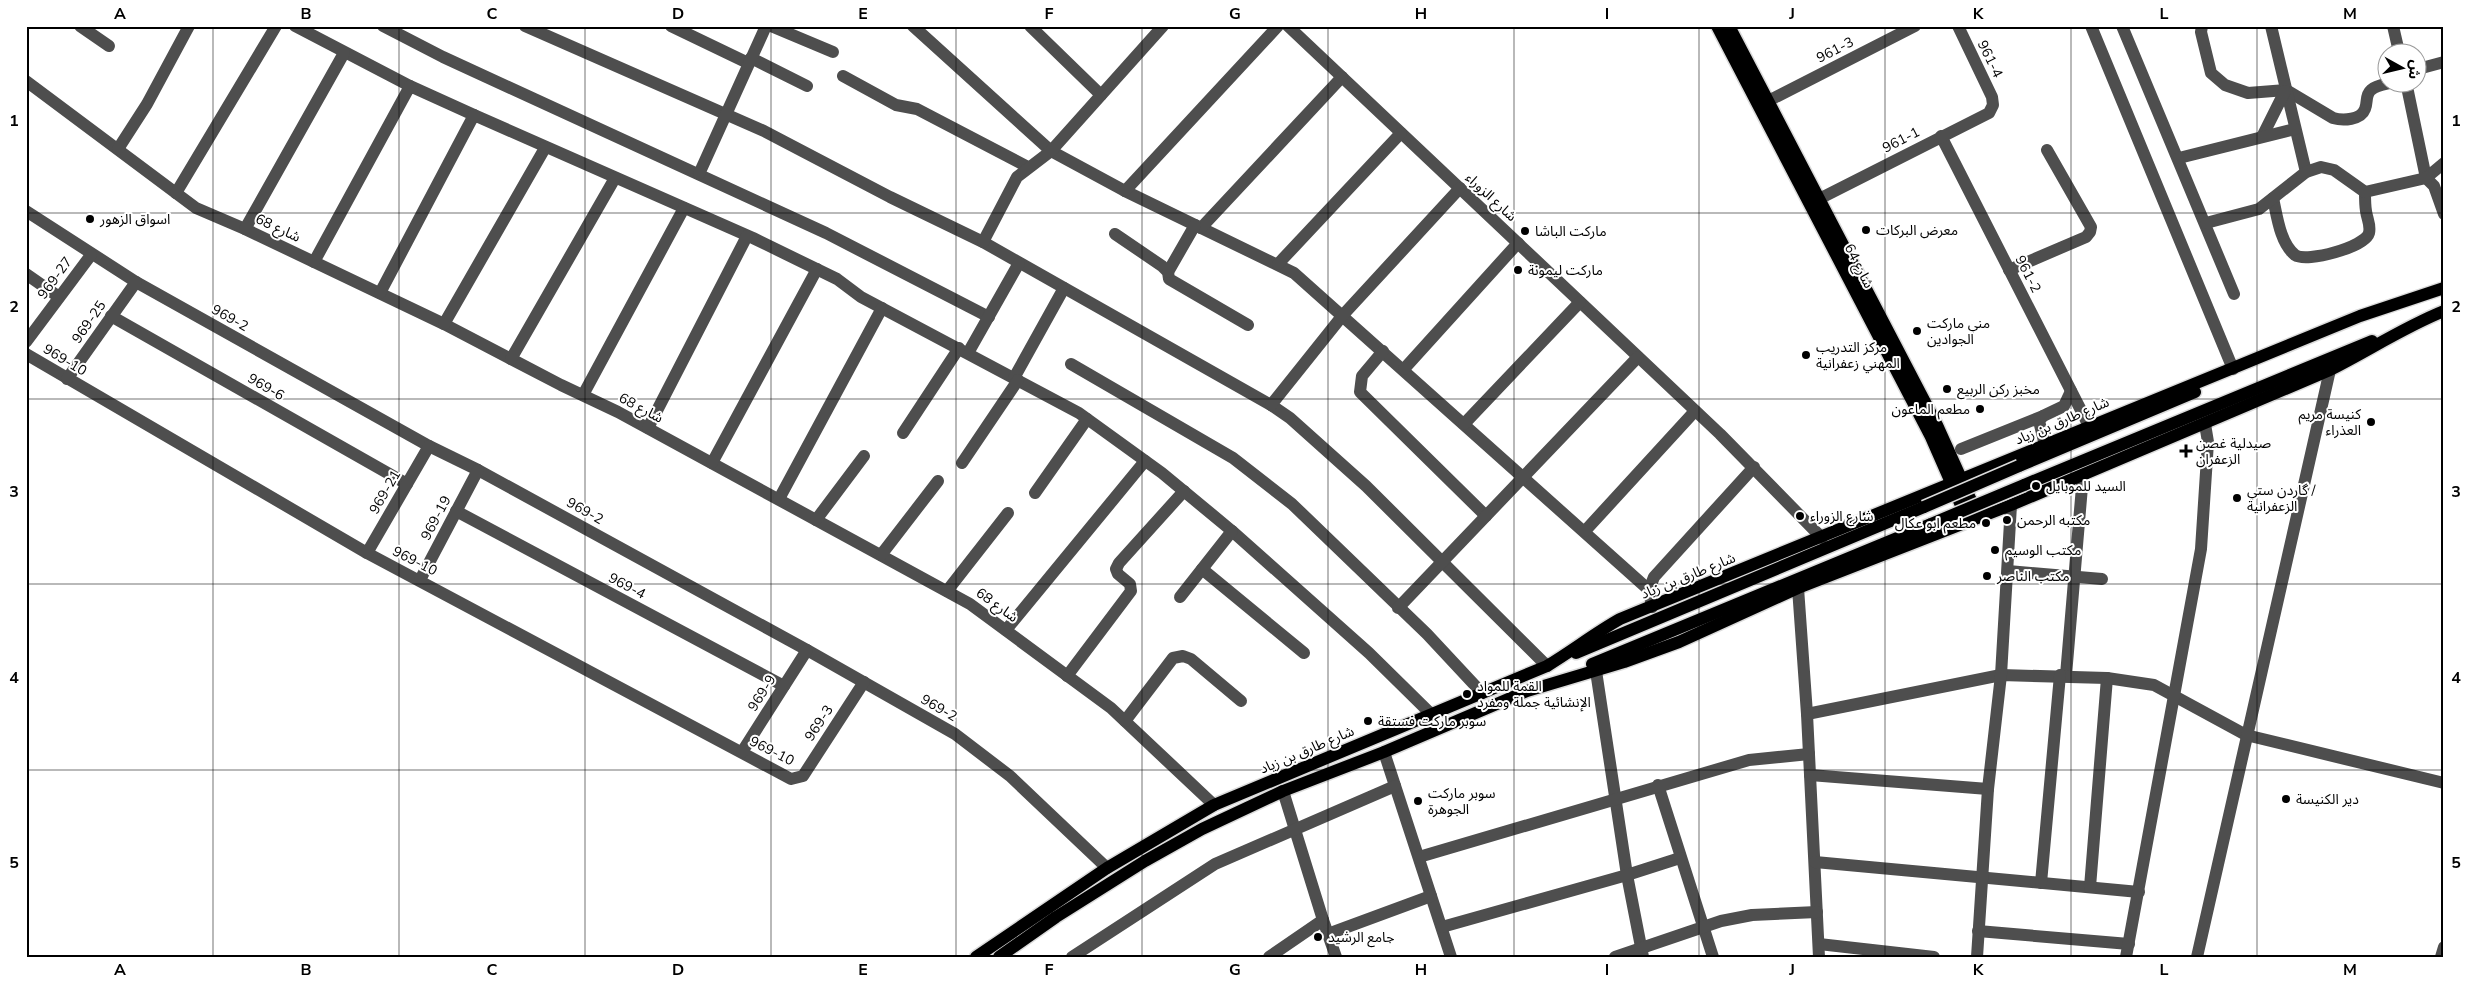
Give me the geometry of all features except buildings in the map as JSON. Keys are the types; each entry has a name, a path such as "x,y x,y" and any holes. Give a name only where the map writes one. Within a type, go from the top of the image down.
{"main road":[{"name":"شارع 64","path":"1717,26 1931,437 1956,481"},
{"name":"شارع 64","path":"1729,26 1937,425 1956,481 1973,520"},
{"name":"شارع طارق بن زياد","path":"976,957 1107,868 1214,805 1546,666 1571,651 1593,634 1620,619 1822,538 2088,426 2360,316 2440,289"},
{"path":"1546,666 2440,289"},
{"name":"شارع طارق بن زياد","path":"999,957 1056,917 1145,861 1202,829 1283,791 1384,752 1527,691 1596,671 1688,638 1798,588 2011,505 2330,370 2378,347 2425,319 2444,311"},
{"path":"1527,691 2425,319"}],"street":[{"path":"80,26 109,46"},
{"path":"118,149 147,104 190,26"},
{"path":"176,193 276,26"},
{"path":"295,26 410,86 817,269 837,279 861,297 1016,379 1087,420 1145,461 1232,531 1369,653 1431,714"},
{"path":"383,26 444,57 835,238 988,318"},
{"path":"525,26 543,30 764,131 890,197 983,242 1271,405 1290,418 1366,486 1546,666"},
{"path":"671,26 807,86"},
{"path":"699,174 766,26"},
{"path":"772,26 833,52"},
{"path":"913,26 1051,151 1125,191 1294,273 1404,369 1649,590"},
{"path":"1030,26 1101,96"},
{"path":"1125,191 1278,26"},
{"name":"شارع الزوراء","path":"1288,26 1696,411 1822,538"},
{"name":"961-3","path":"1768,101 1915,26"},
{"name":"961-4","path":"1958,26 1992,97 1993,105"},
{"path":"2091,26 2232,368"},
{"path":"2122,26 2179,158 2234,294"},
{"path":"2202,26 2201,32 2211,73 2225,85 2248,93 2286,91 2333,118 2342,120 2360,116 2365,110 2368,93 2373,88 2378,87"},
{"path":"2271,26 2306,172"},
{"path":"2393,26 2397,42"},
{"path":"983,242 1017,177 1051,151 1159,28"},
{"path":"245,229 344,53"},
{"path":"2428,66 2444,62"},
{"path":"843,76 896,105 917,109 1028,167"},
{"path":"1248,325 1168,278 1168,272 1198,227 1342,76"},
{"name":"شارع 68","path":"26,81 196,208 245,229 444,324 648,428 970,604 1125,721 1214,805"},
{"path":"314,262 410,86"},
{"path":"2263,135 2286,91"},
{"path":"2408,92 2426,178 2434,186 2444,214"},
{"name":"961-1","path":"1819,199 1989,112 1993,105"},
{"path":"380,293 474,115"},
{"path":"2179,158 2263,135 2295,129"},
{"path":"1278,264 1401,133"},
{"name":"961-2","path":"1942,136 2088,426"},
{"path":"444,324 545,148"},
{"path":"2010,270 2086,237 2090,232 2091,227 2047,150"},
{"path":"2206,223 2259,209 2306,172 2328,167 2365,192 2426,178 2444,163"},
{"path":"511,359 615,178"},
{"path":"1271,405 1343,315 1460,188"},
{"path":"2273,198 2284,239 2293,254 2305,258 2322,256 2359,244 2367,238 2370,226 2365,210 2365,192"},
{"path":"582,395 684,208"},
{"name":"969-2","path":"26,211 91,255 136,282 429,446 478,470 807,650 955,734 1010,776 1107,868"},
{"path":"1115,234 1168,272"},
{"path":"648,428 747,236"},
{"path":"1404,369 1518,243"},
{"name":"969-27","path":"26,342 91,255"},
{"path":"903,433 988,318 1020,263"},
{"path":"712,463 817,269"},
{"path":"26,274 60,297"},
{"name":"969-25","path":"67,379 136,282"},
{"path":"962,464 1016,379 1064,288"},
{"path":"1464,424 1580,302"},
{"path":"779,499 882,308"},
{"name":"969-6","path":"111,316 407,484"},
{"path":"1383,351 1362,376 1360,392 1486,516"},
{"name":"969-10","path":"26,354 367,553 791,779 798,778"},
{"path":"1398,608 1638,356"},
{"path":"1071,364 1233,458 1292,504 1482,693"},
{"path":"2197,957 2330,370"},
{"path":"1961,449 2064,406 2071,391"},
{"path":"1585,531 1696,411"},
{"path":"2043,416 2039,422 2039,428 2045,445"},
{"path":"1035,493 1087,420"},
{"path":"1978,931 2127,950 2201,549 2208,442 2204,424"},
{"name":"969-21","path":"367,553 429,446"},
{"path":"816,520 864,456"},
{"path":"1006,630 1145,461"},
{"path":"1652,607 1649,590 1654,577 1754,468"},
{"name":"969-19","path":"420,580 478,470"},
{"path":"2041,883 2083,474"},
{"path":"881,555 938,481"},
{"path":"1067,676 1131,591 1130,584 1118,574 1116,568 1119,563 1184,492"},
{"path":"1977,957 1988,789 2001,675 2011,505"},
{"name":"969-4","path":"456,511 784,686"},
{"path":"947,591 1008,513"},
{"path":"1180,597 1232,531"},
{"path":"1202,569 1304,653"},
{"path":"2008,571 2102,579"},
{"path":"1798,588 1807,714 1819,951 1934,957"},
{"name":"969-9","path":"742,752 807,650"},
{"path":"1125,721 1173,658 1182,656 1191,659 1241,701"},
{"path":"1596,671 1617,798 1627,875 1642,953"},
{"path":"1807,714 2001,675 2063,675 2146,682 2162,688 2174,697 2246,735 2444,783"},
{"path":"2090,887 2107,678"},
{"name":"969-3","path":"798,778 802,776 864,682"},
{"path":"1384,752 1451,957"},
{"path":"1419,857 1749,760 1809,754"},
{"path":"1810,776 1988,789"},
{"path":"1072,957 1215,864 1395,786"},
{"path":"1658,786 1713,957"},
{"path":"1283,791 1336,957"},
{"path":"1442,927 1627,875 1680,858"},
{"path":"1815,862 2139,892"},
{"path":"1328,934 1432,896"},
{"path":"1615,957 1642,953 1721,921 1752,915 1817,912"},
{"path":"1269,957 1323,920"},
{"path":"2441,957 2444,947"}],"place":[{"name":"اسواق الزهور","path":"90,219"},
{"name":"معرض البركات","path":"1866,230"},
{"name":"ماركت الباشا","path":"1525,231"},
{"name":"ماركت ليمونة","path":"1518,270"},
{"name":"مني ماركت الجوادين","path":"1917,331"},
{"name":"مركز التدريب المهني زعفرانية","path":"1806,355"},
{"name":"مخبز ركن الربيع","path":"1947,389"},
{"name":"مطعم الماعون","path":"1980,409"},
{"name":"كنيسة مريم العذراء","path":"2371,422"},
{"name":"صيدلية غصن الزعفران","path":"2186,451"},
{"name":"السيد للموبايل","path":"2036,486"},
{"name":"گاردن ستي / الزعفرانية","path":"2237,498"},
{"name":"شارع الزوراء","path":"1800,516"},
{"name":"مكتبه الرحمن","path":"2007,520"},
{"name":"مطعم ابو عكال","path":"1986,523"},
{"name":"مكتب الوسيم","path":"1995,550"},
{"name":"مكتب الناصر","path":"1987,576"},
{"name":"القمة للمواد الإنشائية جملة ومفرد","path":"1467,694"},
{"name":"سوبر ماركت فستقة","path":"1368,721"},
{"name":"دير الكنيسة","path":"2286,799"},
{"name":"سوبر ماركت الجوهرة","path":"1418,801"},
{"name":"جامع الرشيد","path":"1318,937"}]}
